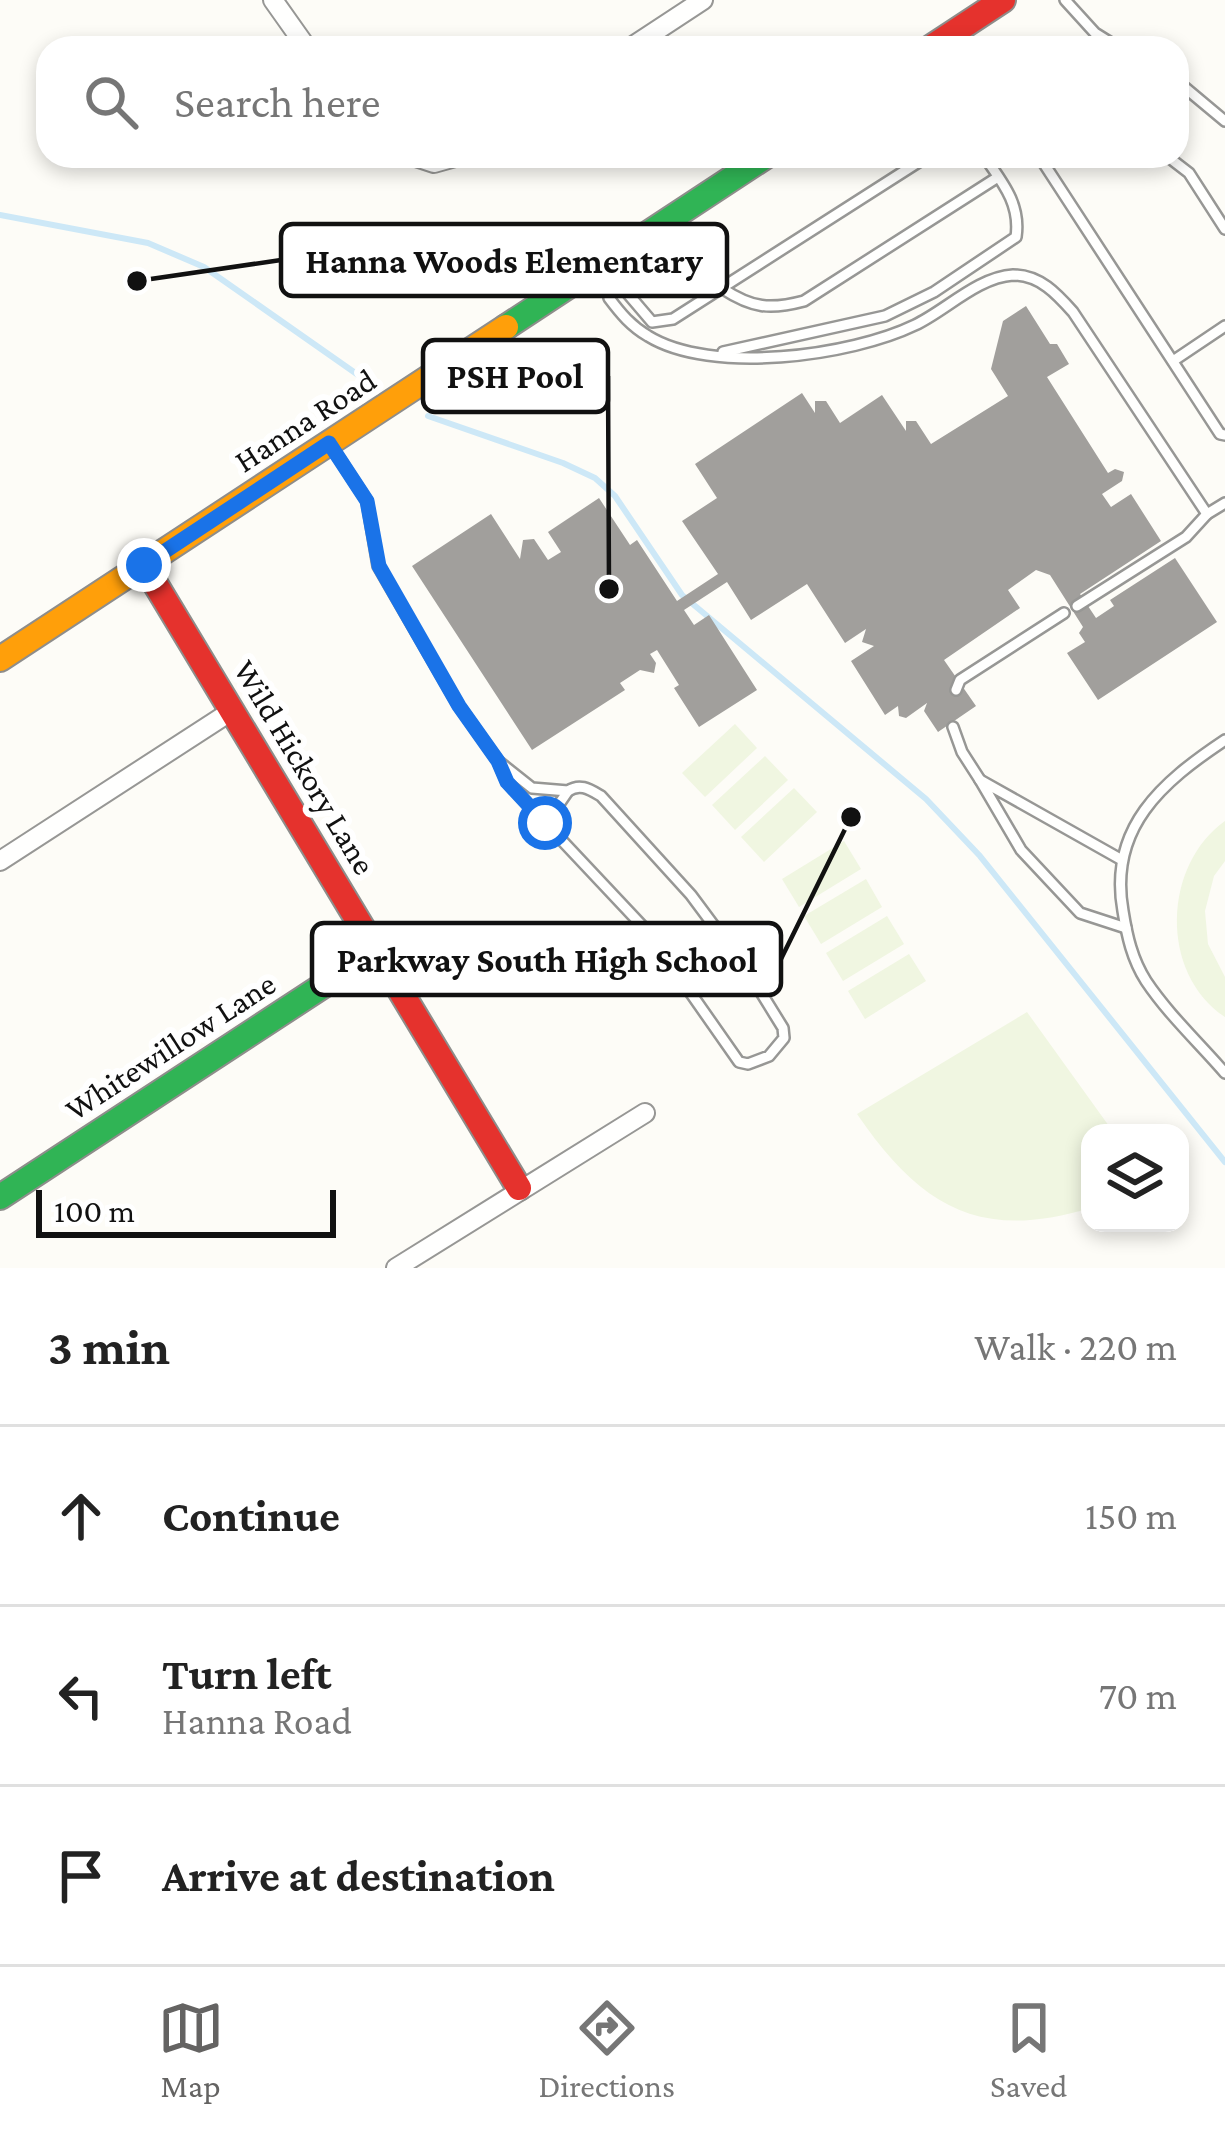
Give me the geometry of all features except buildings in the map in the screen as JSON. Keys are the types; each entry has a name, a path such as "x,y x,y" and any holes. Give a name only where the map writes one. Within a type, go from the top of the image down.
{"street":[{"path":"273,0 298,36"},
{"path":"648,36 703,0"},
{"path":"948,36 1003,0"},
{"name":"Hanna Road","path":"0,659 329,443 604,275 750,168"},
{"name":"Wild Hickory Lane","path":"144,565 519,1188"},
{"path":"0,861 233,710"},
{"name":"Whitewillow Lane","path":"0,1197 376,950"},
{"path":"396,1268 645,1113"}],"lane":[{"path":"1065,0 1100,36"},
{"path":"1189,91 1225,121"},
{"path":"604,275 623,288 652,322 673,319 910,168"},
{"path":"718,354 885,316 934,292 1016,237 1012,198 992,168"},
{"path":"1047,168 1220,434 1225,435"},
{"path":"1183,168 1225,229"},
{"path":"723,289 760,307 804,302 998,177"},
{"path":"604,275 609,298 626,321 652,339 682,350 766,358 825,355 879,341 919,324 994,280 1013,275 1034,279 1053,290 1073,312 1207,514"},
{"path":"1173,361 1225,326"},
{"path":"329,443 367,501 379,566 507,782 648,932 739,1062 748,1064 769,1056 780,1046 783,1028 749,973 691,895 601,796 586,787 568,791 532,788 498,761"},
{"path":"1077,606 1186,537 1225,503"},
{"path":"956,690 961,680 1064,614"},
{"path":"953,727 962,752 1022,850 1080,913 1126,928"},
{"path":"1225,740 1176,772 1144,809 1123,850 1120,895 1129,945 1147,981 1225,1073"},
{"path":"980,781 1122,860"},
{"path":"545,823 568,791"}],"green space":[{"path":"735,724 757,748 705,797 682,773"},
{"path":"765,756 788,780 735,830 712,805"},
{"path":"794,788 817,812 764,862 741,837"},
{"path":"1225,821 1225,861 1214,876 1205,911 1208,944 1225,977 1225,1017 1188,974 1177,919 1190,864 1204,840"},
{"path":"844,841 861,869 799,907 782,879"},
{"path":"866,879 882,907 821,944 804,916"},
{"path":"887,916 904,944 843,981 826,953"},
{"path":"909,954 926,981 865,1019 848,991"},
{"path":"1027,1012 1108,1124 1081,1124 1081,1210 1016,1221 955,1208 929,1193 904,1172 857,1114"}],"waterway":[{"path":"0,215 148,243 204,267 371,384"},
{"path":"428,416 563,463 595,478 615,496 682,595 926,799 980,856 1225,1162"}],"traffic: fast":[{"path":"506,327 748,168"},
{"path":"0,1197 376,951"}],"traffic: slow":[{"path":"0,659 506,327"}],"traffic: jam":[{"path":"948,36 1003,0"},
{"path":"144,565 519,1188"}],"place":[{"name":"Hanna Woods Elementary","path":"137,281"},
{"name":"PSH Pool","path":"609,589"},
{"name":"Parkway South High School","path":"851,817"}],"route":[{"path":"144,565 329,443 367,501 379,566 507,782 545,823"}]}
